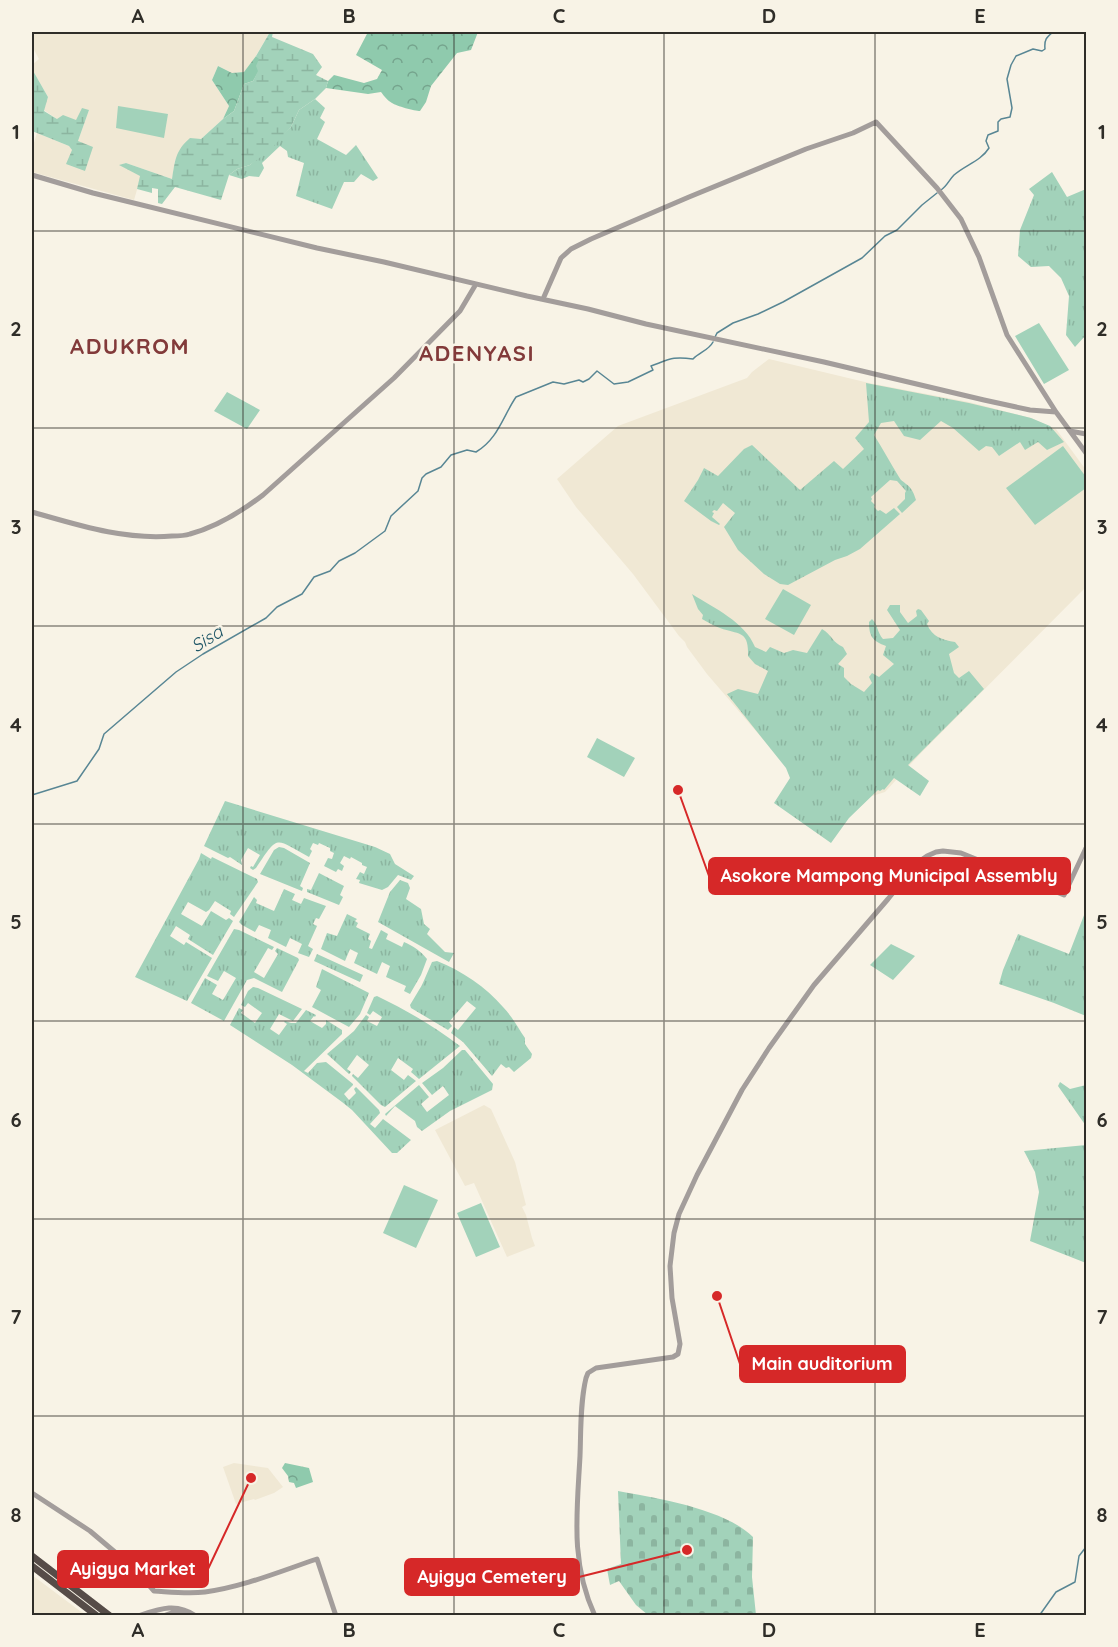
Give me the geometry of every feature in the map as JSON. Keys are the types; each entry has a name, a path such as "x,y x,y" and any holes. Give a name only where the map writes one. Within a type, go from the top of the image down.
{"highway":[{"path":"32,1556 110,1616"},
{"path":"32,1566 97,1616"}],"street":[{"path":"543,299 561,258 571,249 689,197 876,122 943,194 961,219 971,237 1007,335 1056,412 1086,453"},
{"path":"32,176 317,248 984,400 1030,410 1056,412"},
{"path":"32,512 127,536 157,538 189,535 217,524 268,491 394,378 460,311 476,284"},
{"path":"1070,431 1086,434"},
{"path":"595,1616 581,1574 576,1534 585,1378 596,1368 673,1357 678,1354 680,1344 672,1298 670,1266 679,1214 716,1138 759,1063 814,985 917,863 927,856 943,851 961,853 1064,895 1086,848"},
{"path":"32,1493 105,1544 135,1569 154,1591 203,1592 226,1588 317,1558 336,1616"},
{"path":"138,1616 174,1606 196,1616"},
{"path":"163,1616 177,1611 189,1616"}],"shaded area":[{"path":"32,32 270,32 244,72 232,73 218,66 212,80 229,106 223,119 175,160 172,179 126,163 120,165 141,176 134,200 32,172 32,149 37,133 69,146 72,150 78,141 89,110 76,120 57,119 44,110 48,97 32,69 32,65 39,59 32,46"},
{"path":"769,359 869,383 969,402 1031,418 1056,429 1086,470 1086,587 885,792 869,797 792,773 707,674 633,574 576,507 557,479 618,426 747,378"},
{"path":"484,1105 491,1109 515,1162 526,1205 522,1207 535,1246 507,1257 474,1183 465,1186 435,1130"},
{"path":"234,1463 268,1468 283,1487 255,1500 236,1504 223,1467"},
{"path":"32,1575 80,1611 87,1615 32,1615"}],"green space":[{"path":"270,32 273,32 272,37 313,54 322,67 316,75 328,81 326,88 299,110 291,127 270,150 250,165 237,169 229,175 221,200 175,187 162,204 158,203 158,189 152,188 152,193 137,189 140,176 119,165 126,163 172,179 176,157 181,147 190,138 201,139 234,111 244,84 253,81 258,71 256,66 259,59 256,56"},
{"path":"368,32 478,32 471,50 457,53 431,86 426,102 420,111 394,104 381,92 368,94 326,88 328,81 334,75 364,83 377,79 382,70 356,55"},
{"path":"256,56 259,58 259,71 253,81 244,84 234,111 223,119 229,106 212,80 218,66 232,73 244,72"},
{"path":"32,69 48,97 44,111 57,119 63,115 76,120 82,108 89,110 78,141 93,147 85,171 66,164 72,150 69,146 32,131"},
{"path":"315,99 325,108 320,118 325,122 317,139 346,155 356,145 378,178 373,181 361,174 354,182 344,182 332,209 296,196 304,163 288,157 287,151 280,146 262,163 264,168 259,177 249,176 242,179 229,175 237,169 250,165 291,127 299,110"},
{"path":"118,106 168,114 164,138 116,128"},
{"path":"1052,172 1067,197 1086,189 1086,335 1075,347 1066,335 1069,296 1061,278 1049,266 1031,267 1018,256 1020,230 1034,195 1029,189"},
{"path":"1039,323 1069,370 1044,384 1015,336"},
{"path":"866,383 969,403 1031,418 1050,426 1064,442 1047,450 1038,442 1025,450 1020,442 999,456 992,447 986,446 979,451 953,428 941,421 920,440 904,436 894,421 881,423 874,435 900,479 911,489 916,500 902,513 897,507 905,499 906,491 897,481 890,480 871,497 871,501 878,511 886,514 894,508 900,514 860,549 788,585 780,584 764,574 738,550 724,527 735,513 723,503 717,511 712,512 714,513 712,517 719,525 684,501 704,468 718,476 744,449 752,445 800,490 834,461 843,469 864,449 855,438 869,422"},
{"path":"227,392 260,410 247,429 214,411"},
{"path":"1063,446 1086,477 1086,488 1035,525 1006,488"},
{"path":"783,589 811,605 794,635 765,619"},
{"path":"692,594 736,623 744,630 755,647 766,652 770,647 784,653 793,650 807,653 822,629 843,647 847,654 838,664 844,668 844,677 864,692 872,683 869,677 872,673 879,677 894,664 883,655 886,646 873,638 869,622 872,619 874,621 883,639 893,638 900,630 887,610 890,605 900,605 900,612 908,623 917,616 918,609 929,621 927,624 935,635 955,642 959,647 949,654 954,673 959,678 969,671 984,689 908,765 929,781 920,796 894,778 884,790 878,790 849,818 831,843 774,803 790,778 786,768 727,694 738,689 758,694 768,671 755,664 748,656 747,642 742,635 702,619 703,615"},
{"path":"597,738 635,758 624,777 587,757"},
{"path":"225,801 375,847 390,854 395,864 414,876 411,880 398,875 388,887 382,890 359,883 360,880 356,879 360,872 364,874 367,867 351,857 350,859 344,856 340,863 344,866 342,871 338,869 336,872 324,866 328,858 332,859 334,853 330,851 330,848 319,843 318,845 313,843 309,857 283,843 278,843 269,849 253,870 250,868 260,855 248,848 241,860 242,865 204,846"},
{"path":"279,847 310,863 300,886 303,888 302,891 260,874 274,850"},
{"path":"201,853 257,879 258,882 234,917 230,914 231,911 215,901 206,912 188,902 181,914 202,926 211,911 226,920 229,918 233,921 213,955 188,939 190,935 176,926 170,936 184,945 186,942 212,958 187,1001 135,977"},
{"path":"319,873 344,886 340,895 343,897 339,905 307,892 307,889 311,890"},
{"path":"400,880 408,883 410,888 406,899 421,909 424,924 430,929 427,934 445,952 454,953 449,962 378,922 390,892"},
{"path":"284,889 295,894 292,900 301,904 304,898 326,906 319,919 316,918 313,924 317,926 308,946 313,949 309,957 298,953 302,944 290,938 286,947 268,938 271,930 259,925 255,932 239,922 254,897 257,900 256,903 274,911"},
{"path":"1086,910 1086,1016 999,984 1018,934 1069,954"},
{"path":"347,914 357,919 356,927 370,934 369,948 372,949 381,930 388,934 386,939 402,947 404,942 427,959 410,994 404,991 406,986 386,977 390,966 382,962 377,974 354,963 358,953 350,949 345,961 321,949 327,933 337,936"},
{"path":"234,929 274,947 272,950 268,948 254,972 264,978 278,954 275,951 277,948 299,960 282,992 254,978 247,980 224,1021 191,1003 205,978 217,985 212,994 223,1000 236,978 224,971 218,981 207,976"},
{"path":"891,944 915,956 893,980 870,965"},
{"path":"317,954 363,975 360,982 314,961"},
{"path":"437,961 481,986 512,1018 532,1054 531,1058 514,1072 501,1064 492,1076 463,1042 451,1033 454,1027 458,1030 476,1008 467,1001 449,1022 452,1026 448,1030 411,1008 410,1005 432,962"},
{"path":"322,969 369,993 360,1014 349,1027 312,1007 321,990 316,987"},
{"path":"253,987 302,1009 293,1021 279,1014 270,1029 279,1035 287,1024 285,1021 296,1023 306,1010 316,1015 310,1021 322,1028 326,1020 342,1030 342,1034 304,1071 308,1073 317,1063 326,1062 353,1084 344,1094 349,1100 356,1093 354,1089 356,1087 379,1110 380,1113 370,1124 375,1128 383,1119 411,1140 397,1153 392,1153 342,1102 292,1065 230,1025 239,1008 243,1010 241,1013 255,1023 262,1013 248,1003 245,1007 241,1005 248,991"},
{"path":"377,996 420,1019 460,1046 419,1079 411,1072 413,1069 398,1058 391,1070 404,1080 408,1075 416,1081 385,1107 352,1076 353,1074 358,1078 369,1065 357,1055 347,1069 351,1072 349,1074 327,1054 354,1031 366,1015 369,1017 367,1021 377,1026 382,1017 373,1011 370,1015 367,1013 374,997"},
{"path":"462,1050 465,1050 493,1084 492,1090 450,1111 422,1131 417,1127 415,1121 395,1106 386,1116 385,1114 419,1085 429,1097 421,1104 427,1112 449,1095 443,1086 432,1095 422,1083"},
{"path":"1060,1082 1070,1089 1086,1085 1086,1126 1058,1086"},
{"path":"1086,1145 1086,1263 1030,1241 1039,1192 1035,1172 1024,1151"},
{"path":"404,1185 438,1200 416,1248 383,1233"},
{"path":"481,1203 500,1247 476,1257 457,1213"},
{"path":"285,1463 309,1468 313,1482 296,1488 294,1483 289,1482 282,1468"},
{"path":"618,1491 670,1501 708,1512 741,1527 753,1537 752,1577 756,1615 648,1615 636,1605 619,1581 610,1585 607,1569 621,1564"}],"waterway":[{"path":"941,190 954,175 986,152 989,148 986,141 988,135 998,131 998,122 1001,119 1010,117 1012,108 1007,79 1016,56 1033,49 1042,51 1045,49 1046,39 1053,32"},
{"path":"715,337 717,333 733,323 783,302 862,258 937,193"},
{"name":"Sisa","path":"32,795 77,781 99,749 104,734 176,672 266,618 277,607 302,594 314,577 330,571 339,561 355,553 385,531 391,516 418,491 422,478 426,474 441,467 451,455 467,450 476,452 490,441 516,397 553,382 564,384 579,380 583,382 597,371 614,384 628,382 653,370 651,366 676,358 693,359 713,342"},
{"path":"1039,1616 1056,1592 1075,1582 1079,1556 1086,1547"}],"place":[{"name":"Asokore Mampong Municipal Assembly","path":"678,790"},
{"name":"Main auditorium","path":"717,1296"},
{"name":"Ayigya Market","path":"251,1478"},
{"name":"Ayigya Cemetery","path":"687,1550"}],"district":[{"name":"ADUKROM","path":"130,346"},
{"name":"ADENYASI","path":"477,353"}]}
